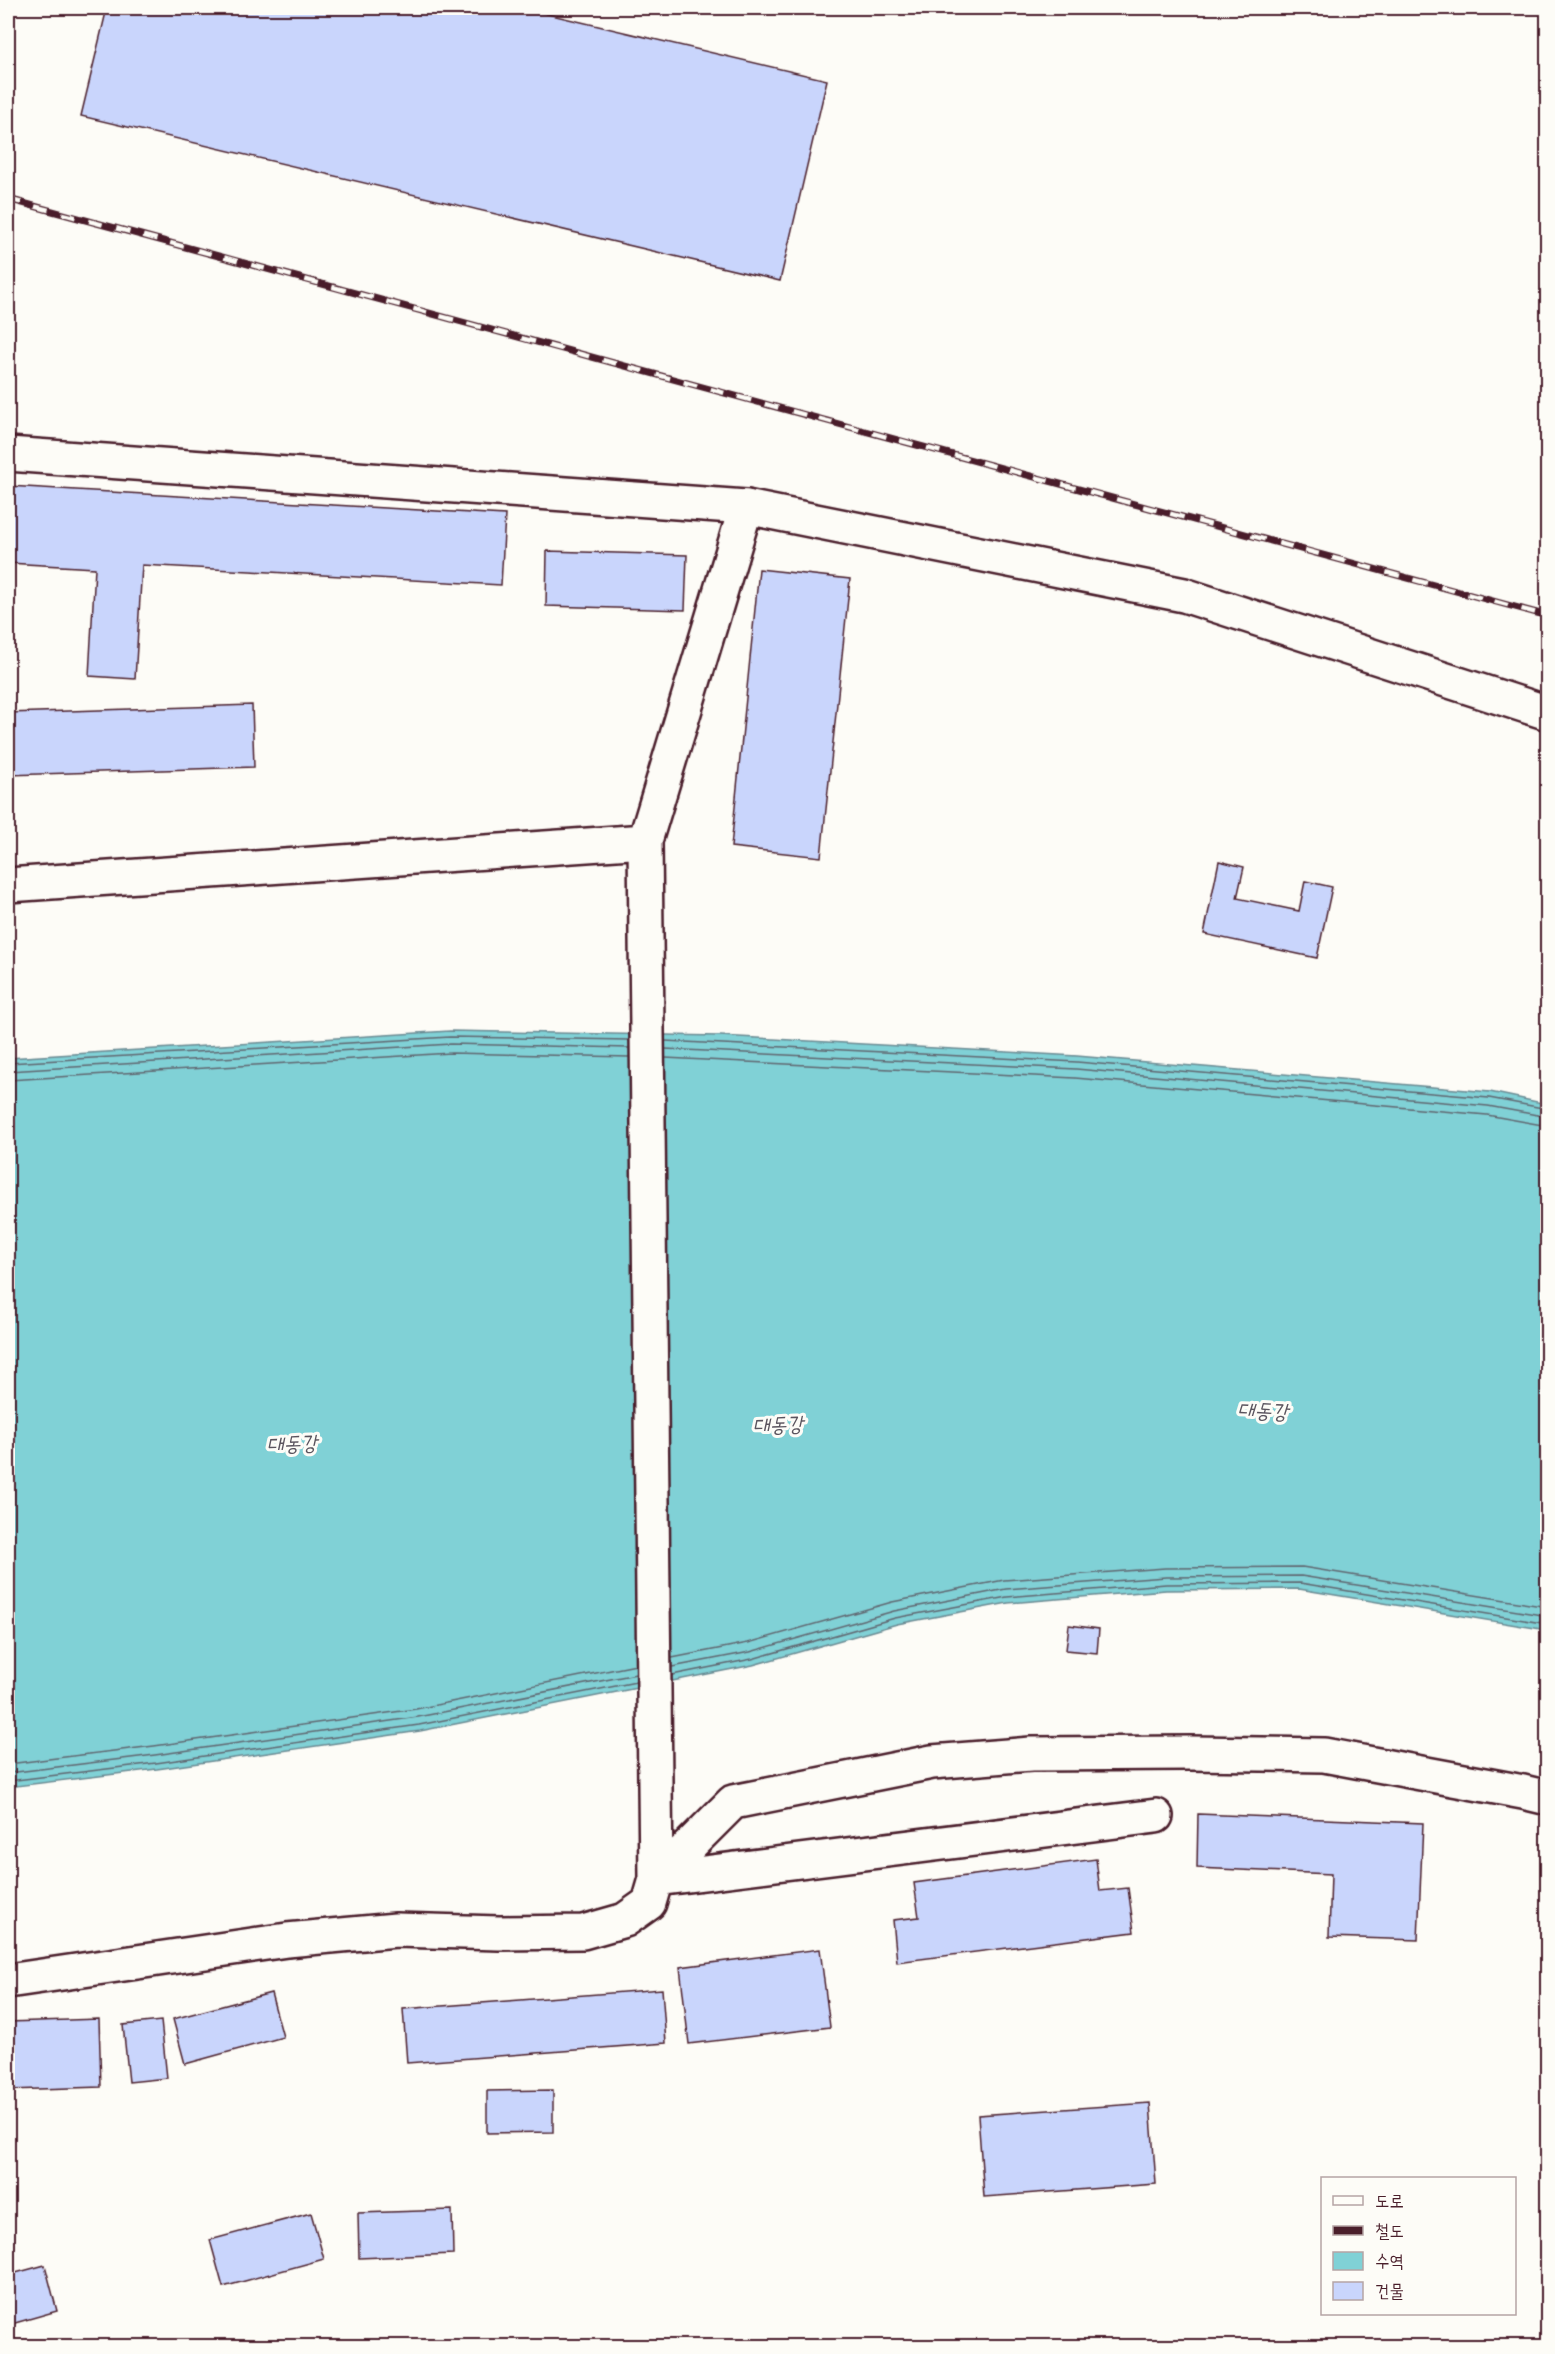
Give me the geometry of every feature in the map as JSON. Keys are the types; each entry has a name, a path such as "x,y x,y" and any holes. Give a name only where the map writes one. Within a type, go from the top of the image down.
{"street":[{"path":"8,454 746,507 1184,595 1548,713"},
{"path":"8,1981 287,1940 385,1931 583,1932 625,1920 649,1902 656,1864 645,841 746,507"},
{"path":"8,885 645,841"},
{"path":"656,1864 733,1802 932,1762 1031,1754 1324,1755 1548,1798"},
{"path":"656,1864 1156,1816"}],"water":[{"name":"대동강","path":"450,1031 720,1036 1077,1056 1490,1092 1547,1104 1547,1630 1299,1589 1166,1590 1008,1603 897,1624 753,1665 420,1731 157,1769 8,1787 8,1058"}],"building":[{"path":"107,8 522,8 827,80 780,281 81,116"},
{"path":"8,486 505,515 501,585 142,565 135,679 89,676 95,568 8,563"},
{"path":"547,551 687,555 685,610 546,606"},
{"path":"759,569 850,579 821,857 731,847"},
{"path":"252,705 254,767 8,775 8,713"},
{"path":"1219,861 1244,867 1237,898 1299,911 1305,881 1332,887 1317,958 1204,934"},
{"path":"1069,1625 1099,1629 1097,1653 1066,1650"},
{"path":"1198,1814 1423,1823 1418,1940 1329,1937 1331,1874 1197,1868"},
{"path":"1096,1859 1100,1891 1128,1888 1134,1932 897,1962 893,1920 919,1917 914,1883"},
{"path":"820,1949 830,2027 689,2044 680,1967"},
{"path":"662,1989 666,2043 407,2063 403,2009"},
{"path":"271,1993 283,2037 185,2064 173,2019"},
{"path":"99,2019 101,2087 8,2090 8,2022"},
{"path":"161,2021 167,2078 129,2082 123,2025"},
{"path":"553,2090 553,2132 487,2133 487,2091"},
{"path":"1150,2103 1156,2184 984,2197 978,2115"},
{"path":"452,2210 453,2254 359,2258 358,2213"},
{"path":"311,2213 324,2259 223,2287 210,2240"},
{"path":"45,2265 57,2311 8,2325 8,2275"}],"railway":[{"path":"8,199 1548,616"}]}
